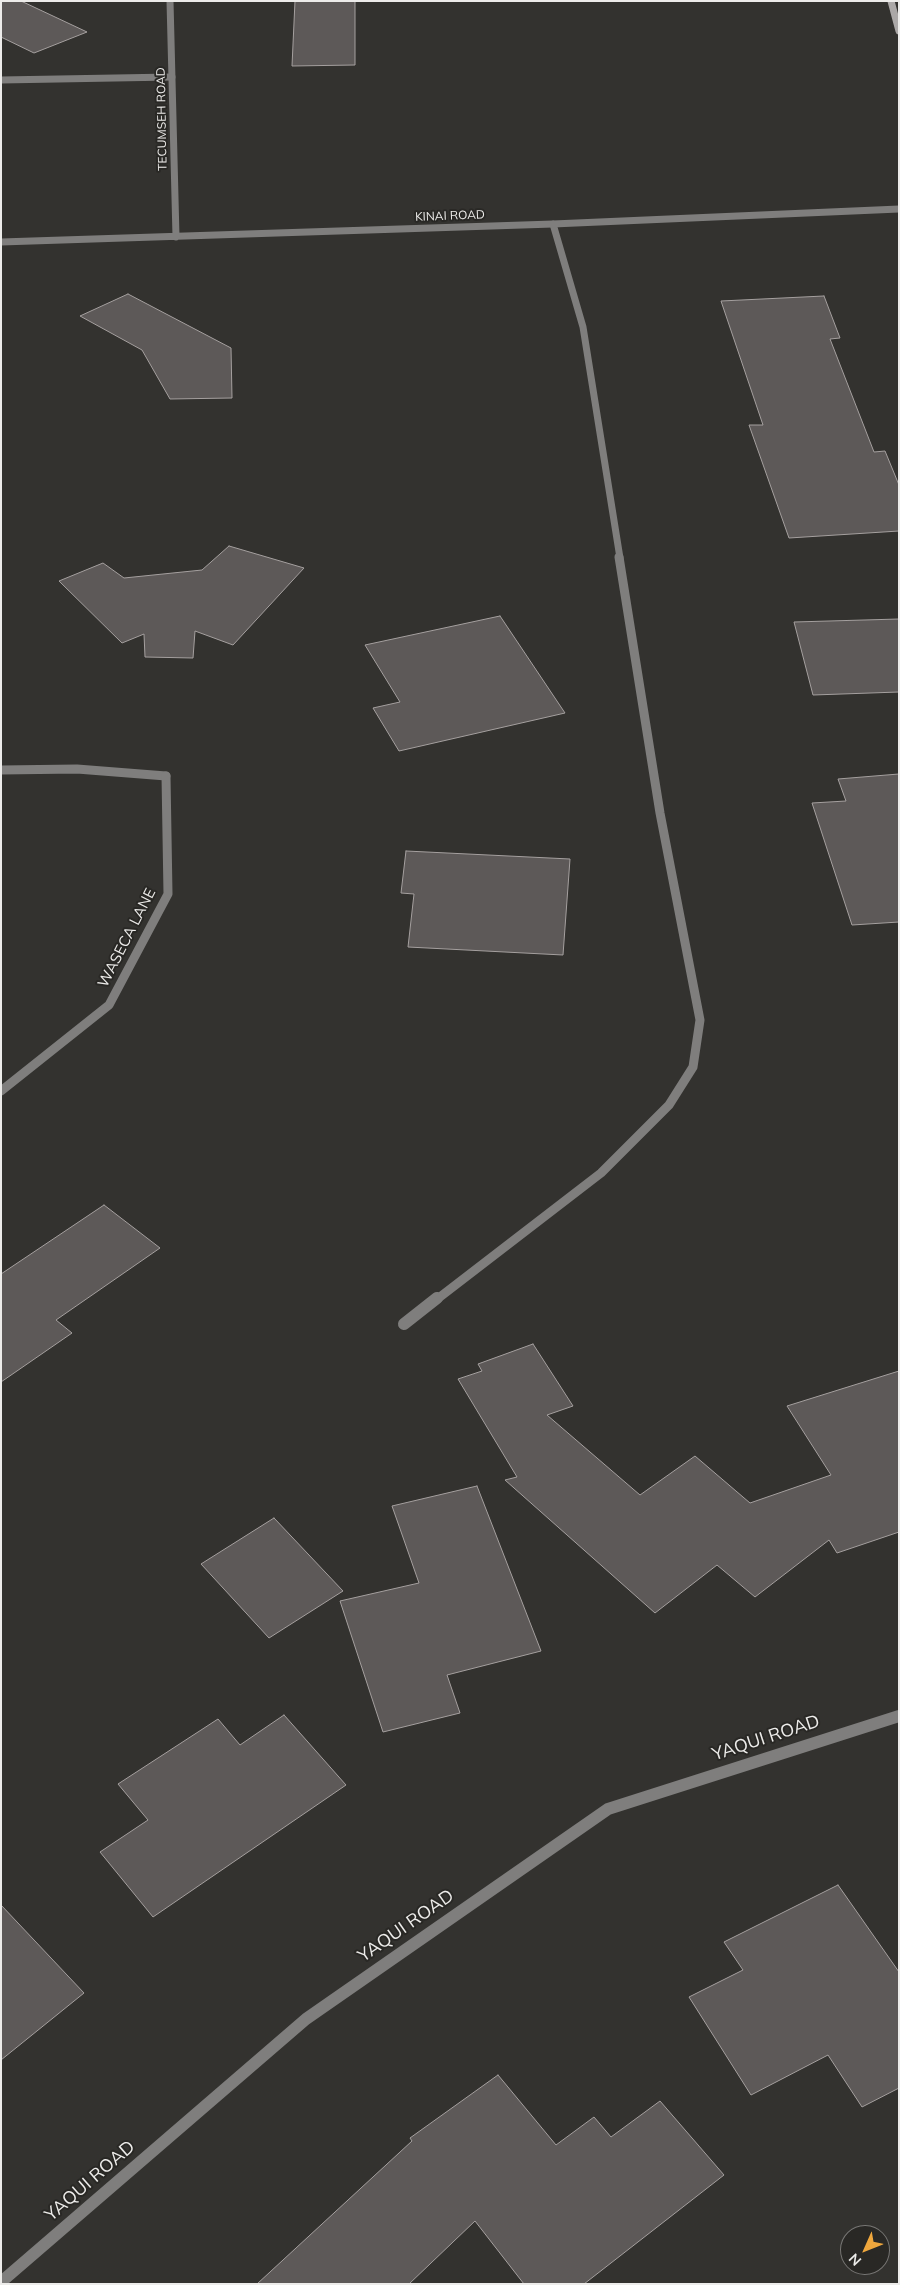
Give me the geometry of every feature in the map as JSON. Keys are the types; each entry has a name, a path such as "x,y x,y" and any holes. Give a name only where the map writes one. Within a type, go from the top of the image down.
{"main road":[{"path":"891,1 899,31"}],"street":[{"name":"TECUMSEH ROAD","path":"170,1 176,237"},
{"path":"1,80 172,77"},
{"name":"KINAI ROAD","path":"1,242 553,224 899,209"},
{"path":"404,1324 601,1173 670,1105 693,1067 700,1020 660,813 583,327 553,224"},
{"name":"WASECA LANE","path":"1,770 77,769 166,776 168,894 109,1005 1,1092"},
{"name":"YAQUI ROAD","path":"1,2282 306,2019 608,1809 899,1716"}],"building":[{"path":"1,1 21,1 87,32 34,53 1,37"},
{"path":"295,1 355,1 355,65 292,66"},
{"path":"128,294 231,348 232,398 170,399 142,350 80,316"},
{"path":"824,296 840,338 830,339 874,452 885,451 899,485 899,531 789,538 749,425 763,425 721,301"},
{"path":"229,546 304,568 233,645 195,631 193,658 145,657 144,634 122,643 59,581 103,563 124,578 202,570"},
{"path":"500,616 565,713 399,751 373,708 400,702 365,645"},
{"path":"899,619 899,692 813,695 794,622"},
{"path":"899,774 899,922 852,925 812,803 846,801 838,779"},
{"path":"406,851 570,859 563,955 408,947 414,894 401,893"},
{"path":"104,1205 160,1248 56,1320 72,1333 1,1382 1,1274"},
{"path":"533,1344 573,1406 547,1415 640,1495 695,1456 750,1503 831,1475 787,1406 899,1371 899,1532 837,1553 829,1540 755,1597 717,1565 655,1613 505,1480 517,1477 458,1379 482,1371 478,1364"},
{"path":"477,1486 541,1651 447,1675 460,1713 383,1732 340,1601 419,1583 392,1506"},
{"path":"274,1518 343,1591 269,1638 201,1564"},
{"path":"284,1715 346,1785 153,1917 100,1852 148,1820 118,1784 218,1719 240,1745"},
{"path":"838,1885 899,1972 899,2088 862,2107 828,2055 751,2095 689,1997 743,1970 724,1942"},
{"path":"1,1905 84,1993 1,2060"},
{"path":"498,2075 556,2145 594,2117 611,2137 660,2101 724,2175 584,2284 524,2284 475,2221 409,2284 257,2284 412,2141 410,2138"}]}
